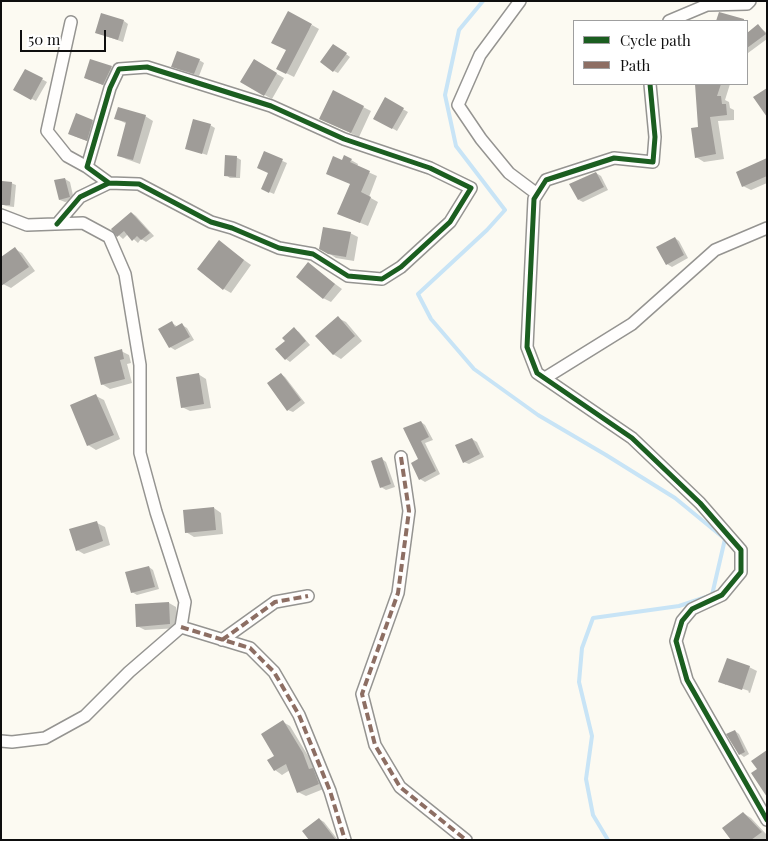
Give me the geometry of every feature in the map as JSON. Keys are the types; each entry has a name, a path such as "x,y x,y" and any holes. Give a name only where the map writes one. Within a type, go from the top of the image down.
{"street":[{"path":"520,1 480,55 458,105 481,140 509,173 537,194"},
{"path":"672,20 707,6 747,4 750,1"},
{"path":"71,22 47,131 67,156 87,167 109,183"},
{"path":"57,224 80,196 109,183 139,184 211,222 232,228 279,248 313,254 348,276 382,279 401,267 450,222 471,188 430,168 344,139 271,106 148,67 119,69 110,88 87,167"},
{"path":"650,85 655,137 653,162 614,158 546,180 534,199 528,347 537,373 632,438 700,503 741,550 741,572 722,595 692,608 682,621 676,641 687,680 767,820"},
{"path":"1,215 27,225 83,223 109,237 125,274 140,365 140,453 156,512 186,602 182,628 129,672 85,716 45,738 12,742 1,741"},
{"path":"545,378 632,324 715,250 767,228"},
{"path":"401,458 409,511 398,593 362,694 375,745 400,787 466,840"},
{"path":"222,640 275,602 308,596"},
{"path":"182,628 250,648 274,672 300,715 330,791 345,840"}],"building":[{"path":"288,11 312,24 286,74 276,69 286,50 271,43"},
{"path":"719,12 744,19 744,20 716,20"},
{"path":"101,13 124,20 118,40 95,33"},
{"path":"758,24 766,34 748,47 748,32"},
{"path":"333,44 347,53 333,72 320,62"},
{"path":"177,51 200,59 194,74 171,67"},
{"path":"90,59 112,66 103,85 84,78"},
{"path":"254,59 277,73 264,96 240,82"},
{"path":"25,69 43,78 31,100 13,90"},
{"path":"695,85 721,85 717,96 721,96 722,104 726,104 727,115 710,117 716,154 695,158 691,128 698,127"},
{"path":"767,88 767,117 753,97"},
{"path":"333,90 364,106 351,133 319,119"},
{"path":"385,97 404,108 392,129 373,119"},
{"path":"118,107 146,115 133,160 117,156 126,122 114,119"},
{"path":"76,113 93,120 87,141 68,134"},
{"path":"193,119 211,124 202,154 185,149"},
{"path":"264,151 283,159 269,193 261,189 268,173 257,168"},
{"path":"225,155 237,156 236,177 224,176"},
{"path":"344,155 352,159 350,162 370,171 361,192 371,197 360,223 337,214 350,184 326,174 333,156 342,160"},
{"path":"767,158 767,176 742,187 736,172"},
{"path":"596,172 604,187 578,200 569,184"},
{"path":"65,178 70,197 59,200 54,180"},
{"path":"2,181 12,182 10,205 1,205"},
{"path":"131,212 150,233 141,240 137,236 132,241 124,231 117,237 111,229"},
{"path":"323,227 351,232 346,257 328,254 319,249"},
{"path":"675,237 684,255 666,265 656,247"},
{"path":"219,240 244,260 223,290 197,269"},
{"path":"15,247 29,267 1,286 1,257"},
{"path":"308,262 335,284 323,299 296,277"},
{"path":"338,316 355,336 333,355 315,336"},
{"path":"172,321 175,327 182,323 190,337 169,348 158,329"},
{"path":"294,327 306,341 285,360 275,349 285,341 282,338"},
{"path":"122,349 124,359 120,360 125,379 101,385 94,357"},
{"path":"199,373 204,404 181,408 176,377"},
{"path":"281,373 301,400 287,411 267,383"},
{"path":"96,394 114,435 87,446 70,405"},
{"path":"421,421 429,437 421,441 436,471 419,480 411,463 418,459 403,428"},
{"path":"472,438 480,454 463,463 455,445"},
{"path":"382,457 391,484 380,488 371,461"},
{"path":"214,507 216,530 185,533 183,510"},
{"path":"97,521 103,541 76,551 69,529"},
{"path":"149,566 155,587 131,593 125,572"},
{"path":"169,602 170,624 136,627 135,604"},
{"path":"727,658 750,666 742,690 718,682"},
{"path":"283,720 303,753 309,769 313,768 319,784 297,793 286,764 274,771 267,760 274,756 261,734"},
{"path":"735,730 745,752 739,755 726,734"},
{"path":"767,750 767,797 751,773 757,769 751,761"},
{"path":"743,812 762,832 751,840 731,840 722,828"},
{"path":"319,818 336,840 309,840 302,831"}],"waterway":[{"path":"483,1 459,30 445,95 456,146 505,210 487,230 418,294 431,319 474,369 538,415 675,498 725,539 712,595 679,606 593,618 582,648 579,682 592,736 586,779 593,815 608,840"}],"marked path":[{"path":"401,457 409,511 398,593 362,694 375,745 400,787 466,840"},
{"path":"222,640 275,602 308,596"},
{"path":"181,627 250,648 274,672 299,715 330,791 345,840"}],"cycle path":[{"path":"57,224 80,197 109,183 139,184 211,222 232,228 279,248 313,254 348,276 382,279 401,267 450,222 471,188 430,168 344,139 271,106 147,67 119,69 110,88 87,167 109,183"},
{"path":"650,85 655,137 653,162 614,158 546,180 534,199 527,347 537,373 632,438 700,503 741,550 741,572 722,595 692,609 682,621 676,641 687,680 767,820"}]}
